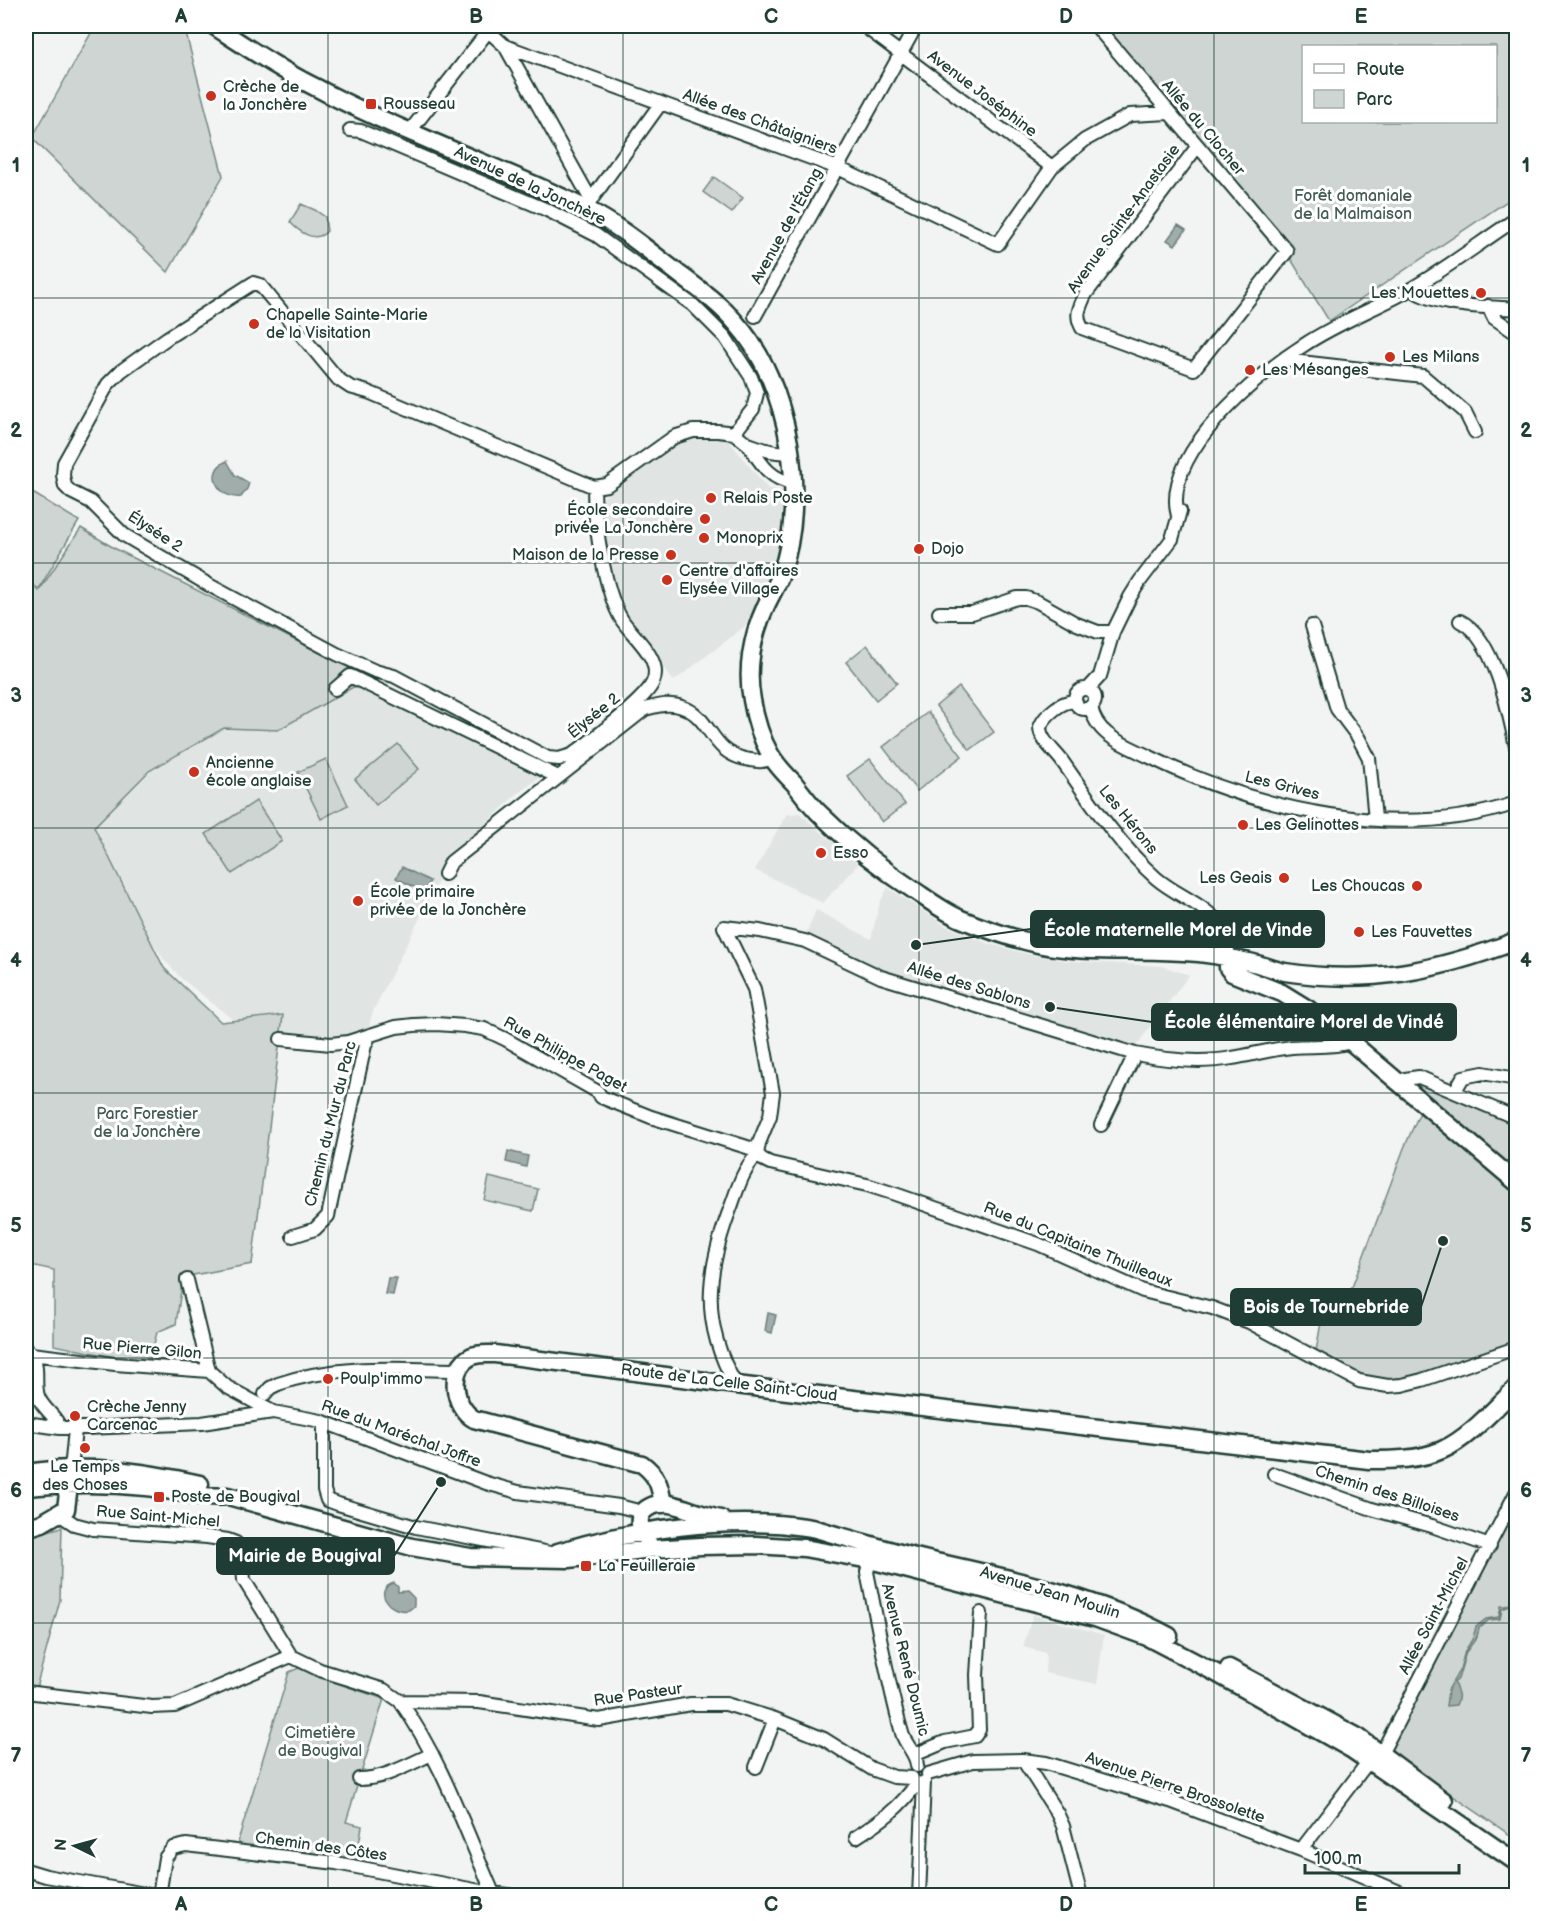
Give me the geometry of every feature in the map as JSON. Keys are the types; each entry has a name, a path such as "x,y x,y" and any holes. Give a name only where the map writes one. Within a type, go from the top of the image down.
{"street":[{"name":"Avenue de la Jonchère","path":"214,26 318,89 410,132 589,205 711,298 738,324 756,349 773,387 788,436 793,483 789,545 781,574 760,622 751,658 752,701 772,758 816,810 894,878 961,919 1028,941 1067,948 1183,952 1228,957 1289,972 1339,976 1383,976 1468,959 1516,941"},
{"name":"Avenue Joséphine","path":"864,26 1052,167"},
{"name":"Avenue de l'Étang","path":"755,316 916,26"},
{"name":"Allée du Clocher","path":"1096,26 1287,251"},
{"path":"410,132 487,27 505,46 589,205 661,103"},
{"name":"Allée des Châtaigniers","path":"505,46 838,168 998,244 1052,167"},
{"path":"1052,167 1085,140 1130,115 1169,113"},
{"path":"350,130 361,131 547,210 596,234 693,305 726,337 751,377 757,393 753,409 734,433"},
{"name":"Avenue Sainte-Anastasie","path":"1197,147 1085,296 1077,320 1082,328 1194,369 1287,251"},
{"path":"1088,689 1095,697 1091,706 1081,707 1076,702 1078,692 1088,689 1100,676 1113,632 1140,581 1172,539 1178,516 1175,506 1176,484 1185,460 1227,407 1306,343 1411,289 1516,219"},
{"name":"Élysée 2","path":"253,283 260,285 338,379 356,389 594,487 598,533 610,592 621,619 651,657 655,675 653,684 641,698 572,755 559,759 548,758 394,676 375,671 337,654 209,585 124,535 86,500 64,486 63,475 64,463 108,384 167,338 253,283"},
{"path":"1411,289 1427,299 1442,302 1516,309"},
{"path":"1488,306 1494,318 1516,333"},
{"path":"1286,357 1292,361 1423,375 1465,412 1475,432"},
{"path":"594,487 607,485 674,437 693,432 718,431 734,433 748,444 771,475 781,481 793,483"},
{"path":"748,444 778,453 790,452"},
{"path":"939,614 972,613 1017,598 1026,598 1038,602 1077,624 1098,632 1113,632"},
{"path":"1460,621 1481,640 1495,667 1516,747"},
{"path":"1312,626 1337,709 1358,737 1369,758 1375,819"},
{"path":"336,689 350,676 558,777"},
{"name":"Les Hérons","path":"1076,702 1065,702 1044,719 1040,727 1044,739 1140,862 1174,891 1204,908 1222,927 1228,947 1228,957"},
{"path":"445,874 451,862 645,709 663,705 683,707 702,721 723,749 738,757 762,763 772,758"},
{"name":"Les Grives","path":"1091,706 1095,721 1102,731 1182,773 1236,792 1309,812 1409,821 1471,816 1516,803"},
{"name":"Allée des Sablons","path":"756,1155 770,1116 771,1084 754,988 724,927 760,931 806,941 881,977 1136,1054 1175,1059 1230,1059 1272,1049 1340,1045 1351,1042"},
{"name":"Avenue de la Jonchère","path":"1254,963 1281,961 1382,966 1415,962 1454,953 1516,933"},
{"path":"1228,957 1228,968 1232,973 1282,993 1308,1009 1351,1042 1516,1182"},
{"name":"Rue Philippe Paget","path":"280,1039 330,1044 348,1042 396,1027 436,1024 484,1029 527,1051 598,1092 602,1097 651,1117 743,1145 750,1148 756,1155"},
{"name":"Chemin du Mur du Parc","path":"293,1236 315,1228 328,1216 365,1045 370,1035"},
{"path":"1101,1125 1136,1054"},
{"path":"1455,1091 1463,1077 1483,1073 1516,1079"},
{"path":"1401,1084 1406,1079 1419,1077 1516,1118"},
{"path":"736,1385 727,1370 717,1340 711,1304 711,1272 717,1244 740,1182 756,1155"},
{"name":"Rue du Capitaine Thuilleaux","path":"756,1155 770,1163 867,1185 906,1198 1038,1244 1143,1291 1212,1308 1249,1322 1359,1381 1388,1386 1402,1385 1516,1348"},
{"path":"187,1280 209,1371"},
{"path":"28,1352 36,1364 38,1398 59,1423 60,1428"},
{"name":"Rue Pierre Gilon","path":"28,1352 115,1364 209,1371 227,1387 273,1412"},
{"name":"Route de La Celle Saint-Cloud","path":"458,1370 471,1357 495,1354 1369,1460 1421,1457 1443,1450 1516,1388"},
{"path":"265,1395 270,1388 278,1384 326,1372 373,1369 458,1370 456,1393 458,1404 465,1414 474,1419 642,1464 657,1478 663,1504"},
{"name":"Rue du Maréchal Joffre","path":"26,1423 75,1429 202,1423 273,1412 324,1422 507,1489 620,1506 644,1530"},
{"path":"324,1422 324,1491 327,1500 416,1527 551,1554"},
{"path":"26,1528 59,1514 55,1508 55,1497 72,1460 75,1429"},
{"path":"26,1473 69,1468 121,1470 218,1487 228,1496"},
{"name":"Chemin des Billoises","path":"1274,1474 1372,1509 1490,1546"},
{"path":"26,1487 61,1484 118,1485 175,1490 215,1497 228,1496 412,1547 457,1555 569,1559 644,1530"},
{"name":"Allée Saint-Michel","path":"1374,1758 1490,1546 1516,1493"},
{"path":"644,1530 652,1506 663,1504 709,1517 746,1522"},
{"path":"683,1508 687,1546"},
{"name":"Rue Saint-Michel","path":"59,1514 74,1524 93,1528 207,1537 228,1540 236,1544 242,1554 244,1580 287,1657"},
{"name":"Avenue Jean Moulin","path":"644,1530 746,1522 807,1527 1099,1604 1151,1626 1358,1737 1374,1758 1516,1862"},
{"path":"534,1558 625,1537 644,1530"},
{"name":"Avenue Jean Moulin","path":"644,1530 669,1547 756,1545 804,1548 870,1560 1095,1618 1147,1637 1351,1749 1374,1758 1516,1851"},
{"path":"457,1555 478,1538"},
{"name":"Avenue René Doumic","path":"870,1560 867,1572 895,1705 905,1743 919,1773"},
{"path":"856,1837 886,1819 908,1796 919,1773 945,1742 975,1736 979,1730 977,1675 981,1613"},
{"path":"26,1692 152,1707 175,1706 287,1657"},
{"name":"Rue Pasteur","path":"287,1657 384,1690 400,1701 479,1702 599,1720 691,1704 726,1704 775,1719 825,1739 872,1769 894,1777 919,1773"},
{"path":"400,1701 432,1754 493,1893"},
{"path":"756,1767 775,1719"},
{"path":"359,1779 370,1779 432,1754"},
{"path":"1300,1850 1374,1758"},
{"path":"1023,1760 1063,1826 1081,1896"},
{"name":"Avenue Pierre Brossolette","path":"919,1773 973,1761 1023,1760 1070,1769 1149,1794 1300,1850 1409,1896"},
{"path":"919,1773 919,1896"},
{"name":"Chemin des Côtes","path":"26,1870 46,1876 158,1896 165,1857 173,1848 186,1845 336,1863 480,1893 514,1896"}],"shaded area":[{"path":"1178,225 1186,230 1175,245 1167,240"},
{"path":"714,437 728,440 768,489 782,490 781,546 772,574 744,627 674,681 622,617 612,588 598,508 605,496 668,447 691,438"},
{"path":"227,461 235,475 249,483 241,497 226,494 217,484 216,471"},
{"path":"369,678 551,773 543,775 517,794 451,856 373,1011 367,1034 334,1042 280,1035 245,1026 232,1019 181,978 166,962 95,863 55,829 224,728 278,730"},
{"path":"799,813 858,864 823,903 755,870 786,815"},
{"path":"402,867 430,881 424,892 396,878"},
{"path":"888,888 946,926 986,943 1027,954 1067,961 1161,966 1189,975 1136,1046 888,976 806,934 816,910 871,939 880,902"},
{"path":"508,1151 528,1156 526,1167 506,1162"},
{"path":"388,1278 397,1278 393,1295 385,1294"},
{"path":"768,1313 776,1315 772,1333 765,1331"},
{"path":"1516,1581 1513,1605 1502,1609 1500,1619 1489,1620 1479,1628 1477,1637 1466,1652 1458,1679 1454,1683 1458,1694 1456,1705 1446,1706 1448,1690 1460,1669 1465,1651 1473,1638 1476,1627 1486,1619 1499,1617 1501,1606 1510,1604"},
{"path":"394,1583 398,1587 398,1592 407,1591 414,1598 414,1606 409,1610 395,1608 386,1601 384,1591"},
{"path":"1033,1615 1104,1635 1097,1684 1045,1673 1046,1653 1023,1647"}],"green space":[{"path":"95,26 184,26 223,176 168,272 32,138"},
{"name":"Forêt domaniale de la Malmaison","path":"1101,26 1516,26 1516,195 1329,321 1289,256"},
{"path":"714,177 743,198 732,213 703,192"},
{"path":"301,204 325,217 327,231 323,235 313,237 290,222"},
{"path":"26,489 79,521 39,589 26,580"},
{"name":"Parc Forestier de la Jonchère","path":"81,528 114,548 369,678 278,730 224,728 149,771 94,827 164,968 221,1022 283,1015 252,1264 183,1277 176,1324 157,1332 149,1364 54,1345 54,1270 26,1264 26,583 39,591"},
{"path":"867,645 897,683 876,700 846,662"},
{"path":"959,687 994,732 970,750 936,706"},
{"path":"928,712 962,756 917,791 883,747"},
{"path":"398,744 419,769 376,805 355,779"},
{"path":"326,759 348,805 321,819 298,772"},
{"path":"870,759 905,804 882,822 847,776"},
{"path":"256,801 282,841 232,874 206,834"},
{"path":"1416,1081 1516,1123 1516,1176 1410,1088"},
{"path":"1421,1110 1516,1191 1516,1343 1426,1373 1390,1379 1374,1378 1352,1371 1316,1351 1324,1305 1351,1290 1404,1148"},
{"path":"489,1177 538,1189 533,1211 484,1200"},
{"path":"1516,1501 1516,1839 1389,1752 1394,1738"},
{"path":"62,1527 60,1600 36,1688 26,1686 26,1537"},
{"name":"Cimetière de Bougival","path":"299,1668 384,1699 346,1822 362,1826 356,1862 295,1853 289,1845 280,1851 242,1847 238,1841 289,1672"}],"place":[{"name":"Crèche de la Jonchère","path":"211,96"},
{"name":"Rousseau","path":"371,104"},
{"name":"Les Mouettes","path":"1481,293"},
{"name":"Chapelle Sainte-Marie de la Visitation","path":"254,324"},
{"name":"Les Milans","path":"1390,357"},
{"name":"Les Mésanges","path":"1250,370"},
{"name":"Relais Poste","path":"711,498"},
{"name":"École secondaire privée La Jonchère","path":"705,519"},
{"name":"Monoprix","path":"704,538"},
{"name":"Dojo","path":"919,549"},
{"name":"Maison de la Presse","path":"671,555"},
{"name":"Centre d'affaires Elysée Village","path":"667,580"},
{"name":"Ancienne école anglaise","path":"194,772"},
{"name":"Les Gelinottes","path":"1243,825"},
{"name":"Esso","path":"821,853"},
{"name":"Les Geais","path":"1284,878"},
{"name":"Les Choucas","path":"1417,886"},
{"name":"École primaire privée de la Jonchère","path":"358,901"},
{"name":"Les Fauvettes","path":"1359,932"},
{"name":"École maternelle Morel de Vinde","path":"916,945"},
{"name":"École élémentaire Morel de Vindé","path":"1050,1007"},
{"name":"Bois de Tournebride","path":"1443,1241"},
{"name":"Poulp'immo","path":"328,1379"},
{"name":"Crèche Jenny Carcenac","path":"75,1416"},
{"name":"Le Temps des Choses","path":"85,1448"},
{"name":"Mairie de Bougival","path":"441,1482"},
{"name":"Poste de Bougival","path":"159,1497"},
{"name":"La Feuilleraie","path":"586,1566"}]}
